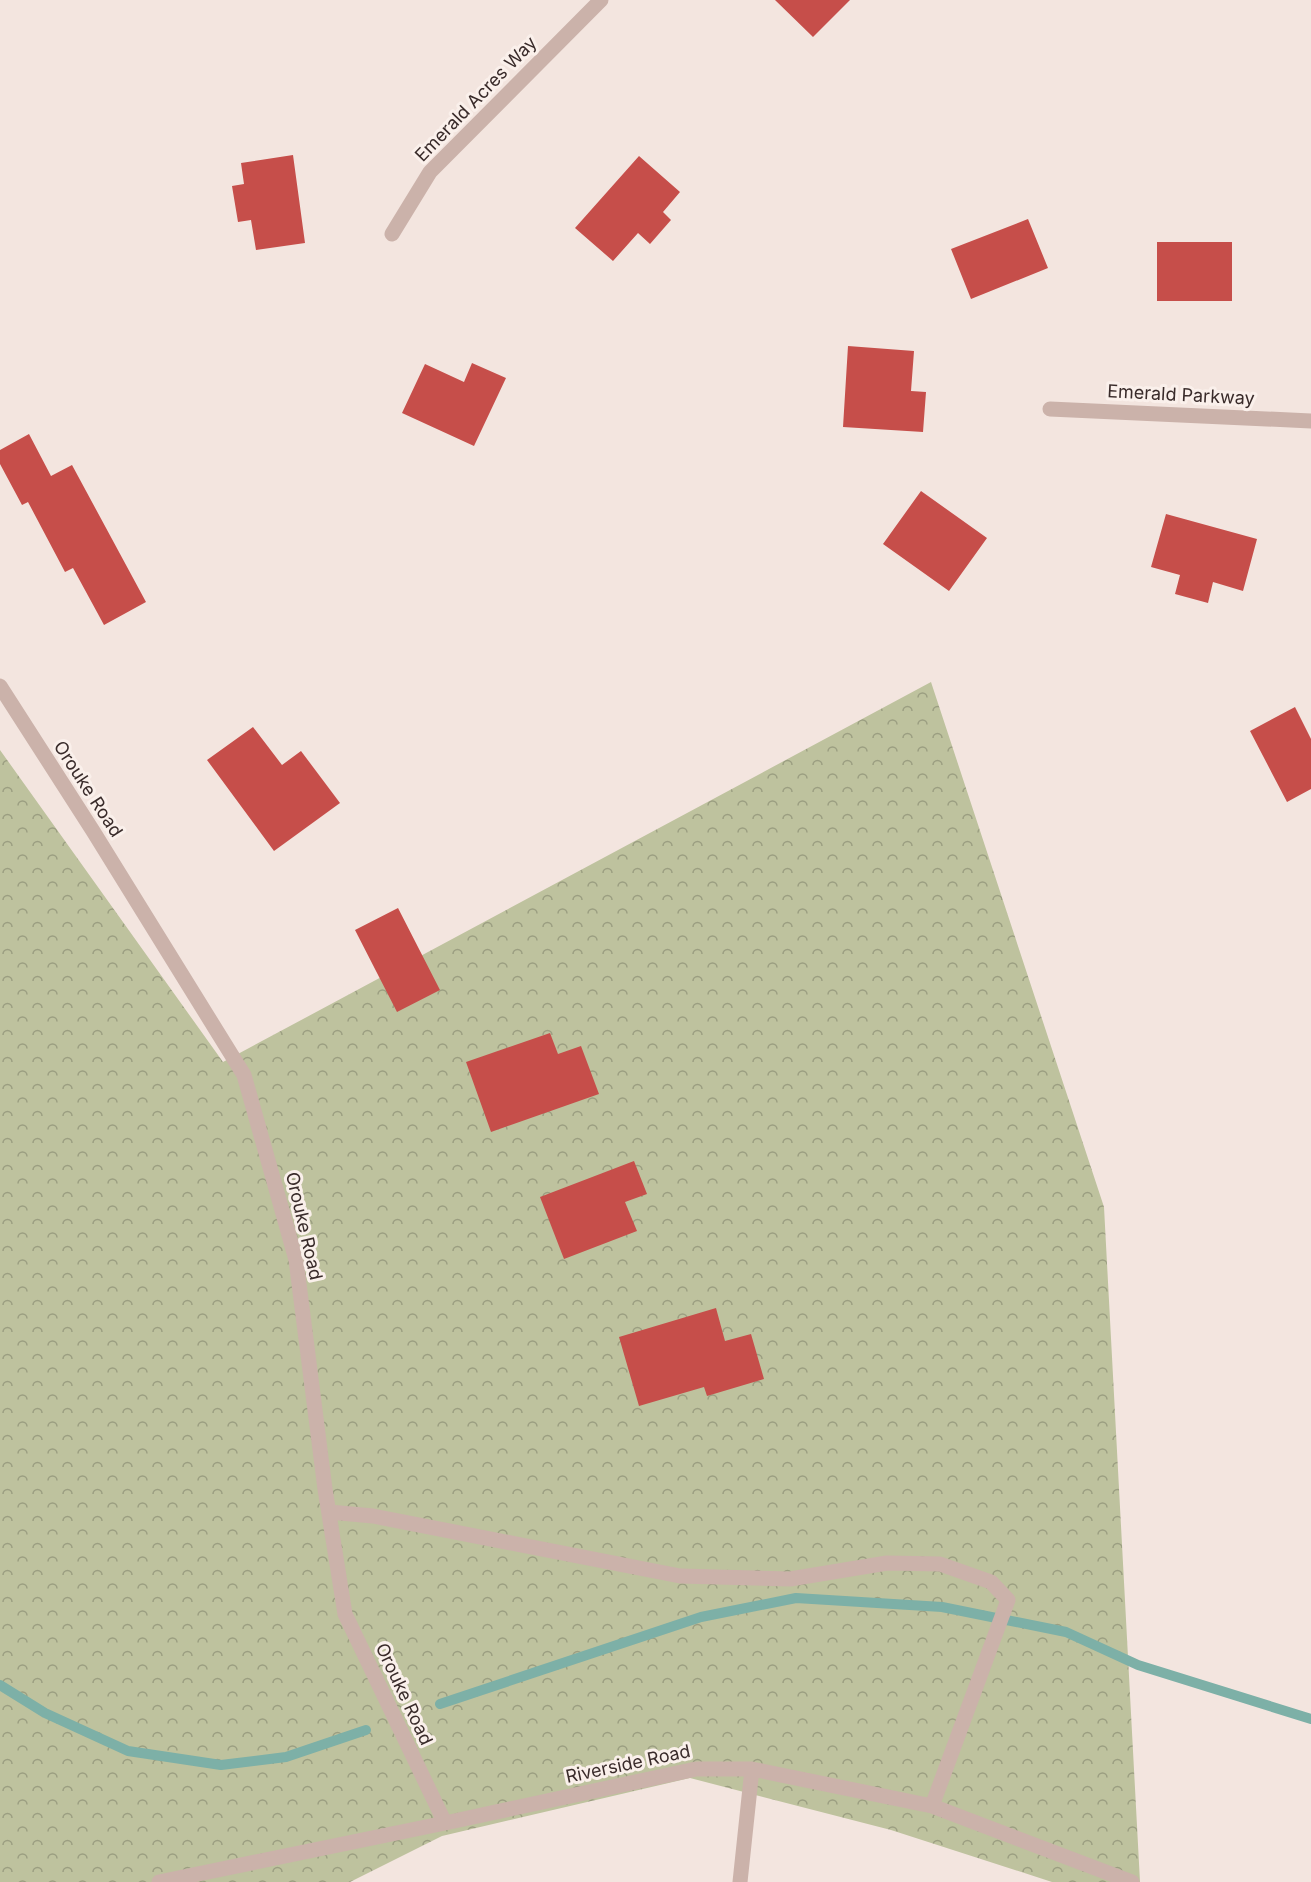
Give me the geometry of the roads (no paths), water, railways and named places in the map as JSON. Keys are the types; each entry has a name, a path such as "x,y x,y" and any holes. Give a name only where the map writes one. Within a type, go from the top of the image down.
{"street":[{"name":"Emerald Acres Way","path":"392,234 430,172 601,0"},
{"name":"Emerald Parkway","path":"1050,409 1311,421"},
{"name":"Orouke Road","path":"0,686 244,1075 296,1260 329,1512 345,1614 445,1823"},
{"path":"329,1512 373,1516 680,1576 790,1579 887,1563 940,1564 991,1582 1008,1600 932,1806"},
{"name":"Riverside Road","path":"159,1882 696,1769 752,1769 932,1806 1132,1882"},
{"path":"740,1882 752,1769"}],"waterway":[{"path":"440,1704 701,1617 796,1598 942,1607 1066,1632 1138,1665 1311,1719"},
{"path":"0,1685 45,1713 128,1751 221,1765 286,1757 366,1730"}]}
